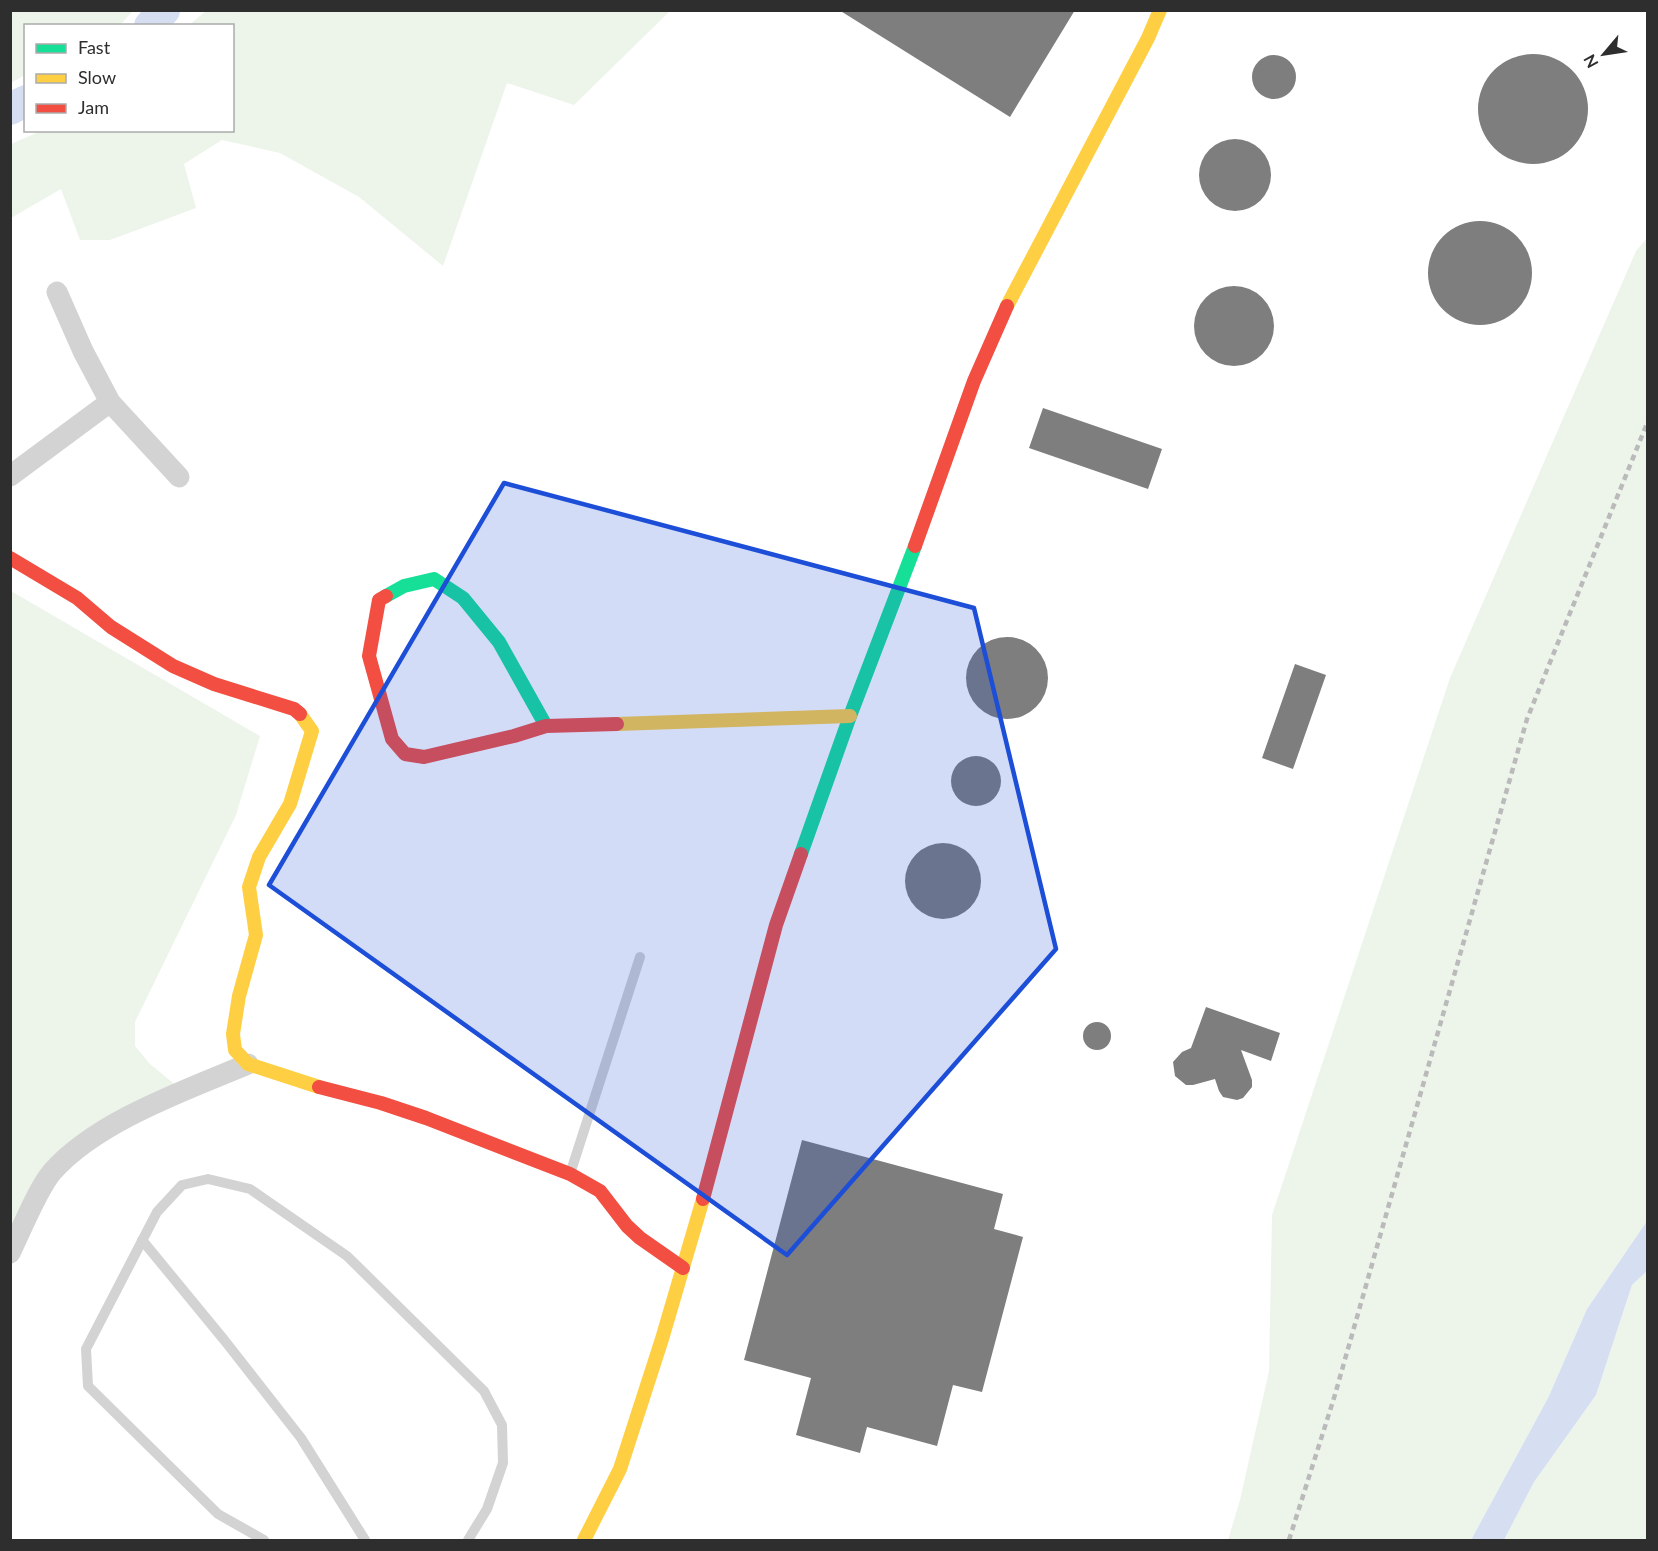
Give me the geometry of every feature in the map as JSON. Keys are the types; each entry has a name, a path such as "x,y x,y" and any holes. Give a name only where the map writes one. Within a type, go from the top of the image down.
{"street":[{"path":"584,1540 620,1469 683,1268 776,925 850,716 902,583 978,371 1010,302 1148,38 1160,10"},
{"path":"57,292 83,351 110,402 179,477"},
{"path":"10,476 110,402"},
{"path":"10,558 76,598 111,627 173,666 214,684 294,709 308,722 312,731 290,804 258,857 249,887 256,936 239,996 233,1034 235,1050 248,1064 304,1083 415,1114 570,1174 600,1191 627,1226 640,1238 683,1268"},
{"path":"546,726 500,642 463,598 434,579 404,586 379,600 369,656 392,739 405,754 424,757 514,736 546,726 850,716"},
{"path":"10,1254 51,1173 85,1143 117,1123 248,1064"}],"lane":[{"path":"570,1174 640,957"},
{"path":"264,1540 218,1514 88,1386 86,1349 157,1212 182,1185 208,1179 250,1189 346,1256 484,1391 501,1425 503,1463 487,1509 468,1540"},
{"path":"142,1240 301,1438 364,1540"}],"highlighted area":[{"path":"504,483 974,608 1056,949 787,1255 269,885"}],"shaded area":[{"path":"11,10 133,10 121,24 24,24 24,76 11,83"},
{"path":"206,10 670,11 574,105 507,83 443,266 359,197 280,153 222,140 184,164 196,208 110,240 80,240 61,189 11,218 11,144 39,132 234,132 234,24 190,24"},
{"path":"1647,238 1647,1221 1587,1309 1548,1398 1471,1540 1228,1540 1240,1500 1269,1371 1272,1215 1450,678 1636,251"},
{"path":"11,591 260,736 236,815 135,1022 135,1046 150,1064 178,1087 44,1168 11,1234"},
{"path":"1647,1271 1647,1540 1504,1540 1534,1482 1596,1395 1632,1285"}],"water":[{"path":"1647,1221 1647,1271 1632,1285 1596,1395 1534,1482 1504,1540 1471,1540 1548,1398 1587,1309"}],"building":[{"path":"839,10 1075,10 1010,117"},
{"path":"1533,54 1554,58 1572,70 1584,88 1588,109 1584,130 1572,148 1554,160 1533,164 1512,160 1494,148 1482,130 1478,109 1482,88 1494,70 1512,58"},
{"path":"1274,55 1283,56 1290,61 1295,68 1295,86 1290,93 1283,98 1274,99 1265,98 1258,93 1253,86 1252,77 1253,68 1258,61 1265,56"},
{"path":"1235,139 1255,145 1265,155 1271,175 1265,195 1255,205 1235,211 1215,205 1205,195 1199,175 1205,155 1215,145"},
{"path":"1480,221 1500,225 1517,236 1528,253 1532,273 1528,293 1517,310 1500,321 1480,325 1460,321 1443,310 1432,293 1428,273 1432,253 1443,236 1460,225"},
{"path":"1234,286 1249,289 1262,298 1271,311 1274,326 1271,341 1262,354 1249,363 1234,366 1219,363 1206,354 1197,341 1194,326 1197,311 1206,298 1219,289"},
{"path":"1043,408 1162,449 1148,489 1029,448"},
{"path":"1007,637 1023,640 1036,649 1045,662 1048,678 1045,694 1036,707 1023,716 1007,719 991,716 978,707 969,694 966,678 969,662 978,649 991,640"},
{"path":"1295,664 1326,675 1293,769 1262,758"},
{"path":"976,756 990,760 997,767 1001,781 997,795 990,802 976,806 962,802 955,795 951,781 955,767 962,760"},
{"path":"943,843 958,846 970,854 978,866 981,881 978,896 970,908 958,916 943,919 928,916 916,908 908,896 905,881 908,866 916,854 928,846"},
{"path":"1206,1007 1280,1033 1271,1061 1241,1050 1252,1080 1252,1087 1243,1098 1237,1100 1223,1097 1215,1079 1186,1085 1175,1076 1173,1062 1182,1052 1191,1048"},
{"path":"1097,1022 1107,1026 1111,1036 1107,1046 1097,1050 1087,1046 1083,1036 1087,1026"},
{"path":"802,1140 1003,1194 994,1229 1023,1237 982,1392 953,1385 937,1446 867,1427 860,1453 796,1435 811,1378 744,1360"}],"waterway":[{"path":"152,24 164,10"},
{"path":"10,109 24,102"}],"railway":[{"path":"1289,1540 1334,1398 1527,719 1648,421"}],"traffic: fast":[{"path":"801,854 850,716 915,546"},
{"path":"386,596 404,586 434,579 463,598 499,642 546,726"}],"traffic: slow":[{"path":"1007,306 1148,38 1160,10"},
{"path":"300,714 312,731 290,804 259,857 249,887 256,935 239,996 233,1034 235,1050 248,1064 319,1087"},
{"path":"617,724 850,716"},
{"path":"584,1540 620,1469 662,1339 703,1199"}],"traffic: jam":[{"path":"915,546 974,381 1007,306"},
{"path":"10,558 77,598 111,627 173,666 214,684 294,709 300,714"},
{"path":"386,596 379,600 369,656 392,739 405,754 424,757 514,736 546,726 617,724"},
{"path":"703,1199 776,925 801,854"},
{"path":"319,1087 381,1103 426,1118 570,1174 600,1191 627,1226 640,1238 683,1268"}]}
